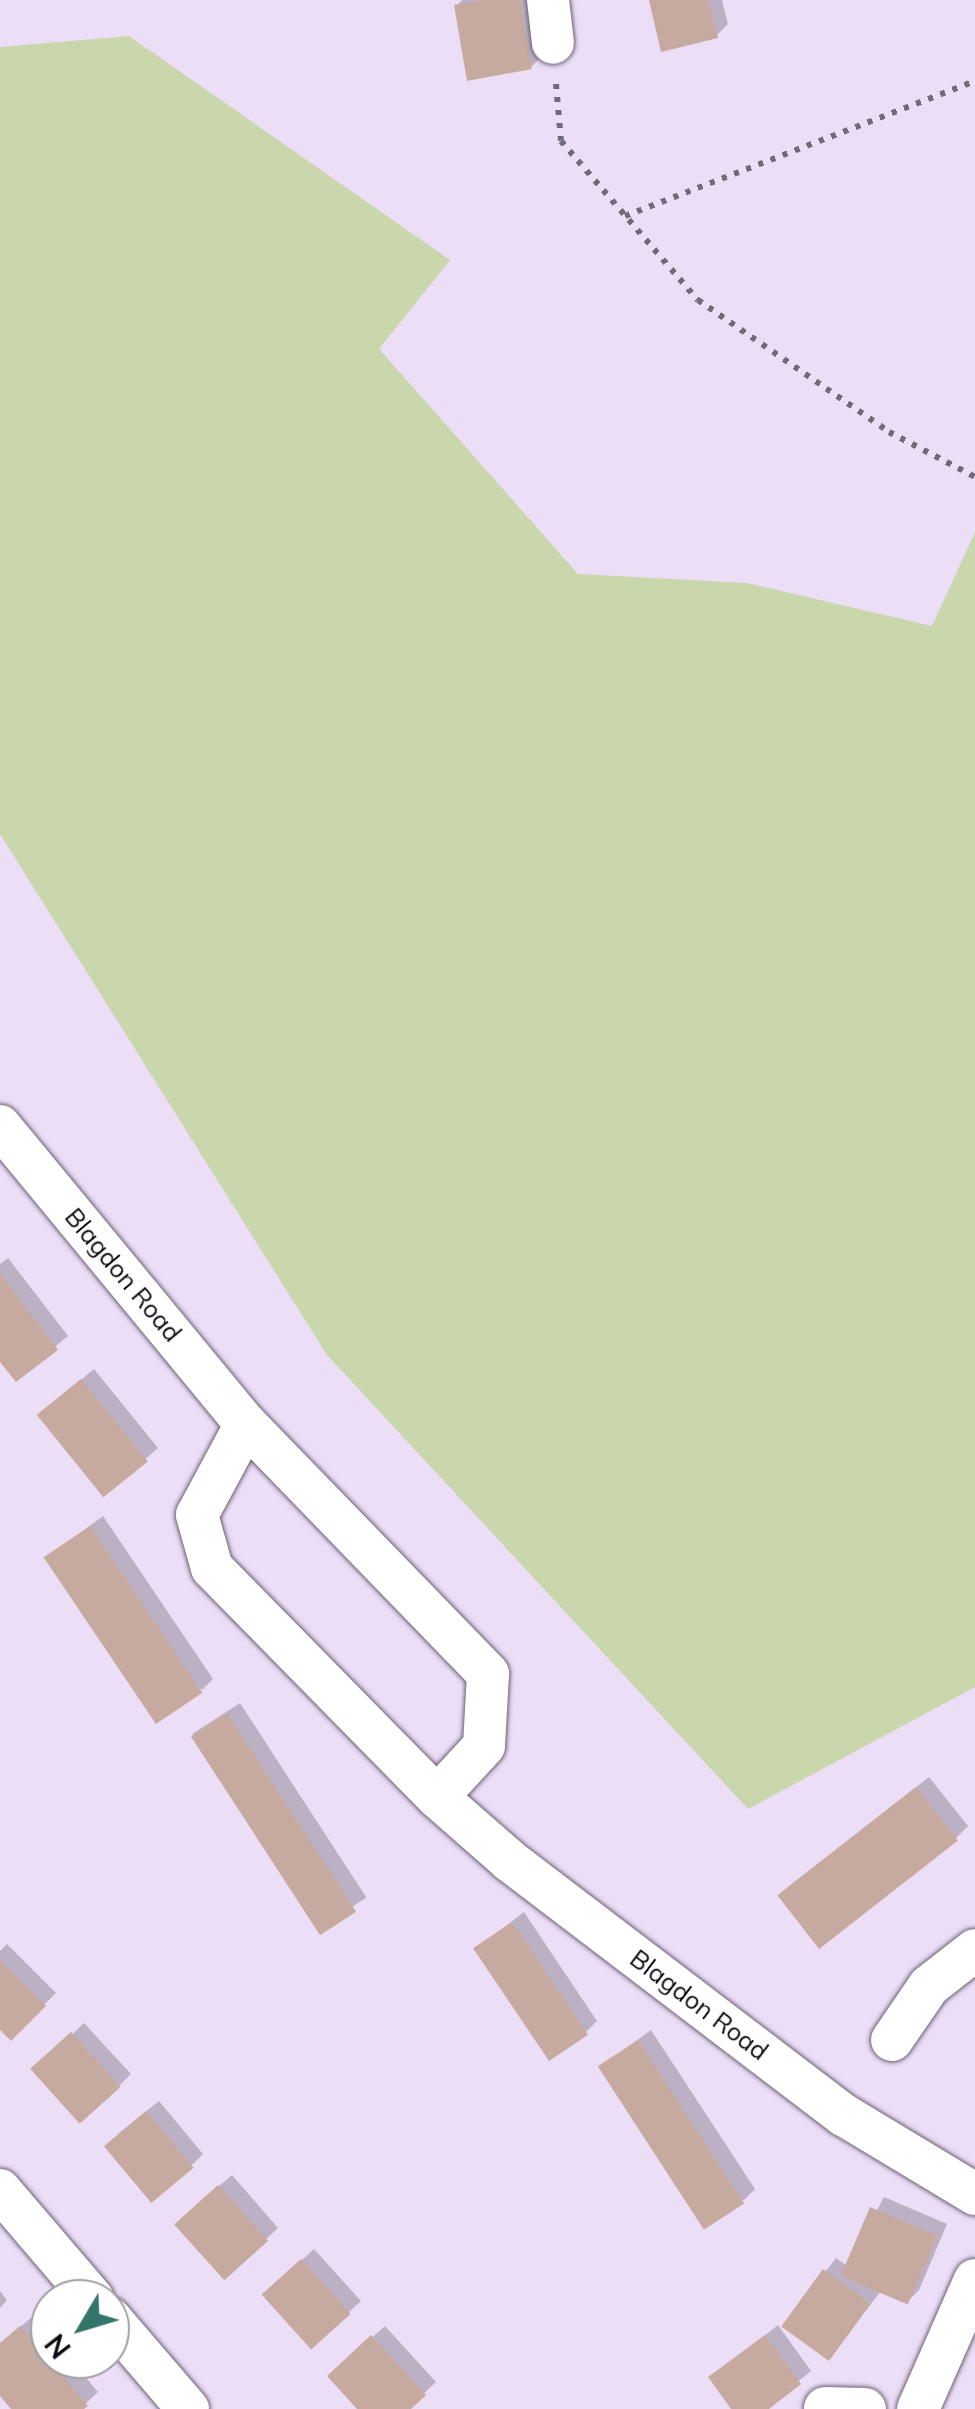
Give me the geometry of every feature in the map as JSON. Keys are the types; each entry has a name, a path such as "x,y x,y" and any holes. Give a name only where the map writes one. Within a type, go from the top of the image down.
{"street":[{"path":"548,0 554,43"},
{"name":"Blagdon Road","path":"0,1126 246,1424 488,1674 484,1746 437,1796"},
{"name":"Blagdon Road","path":"246,1424 197,1514 212,1568 437,1796 510,1861 844,2116 975,2194"},
{"path":"892,2040 930,1986 975,1950"},
{"path":"0,2190 76,2279"},
{"path":"918,2409 975,2280"},
{"path":"130,2341 188,2409"},
{"path":"825,2408 865,2409"}],"path":[{"path":"554,43 560,141 698,300 889,432 975,477"},
{"path":"625,216 975,81"}],"green space":[{"path":"129,36 450,260 379,349 578,574 747,583 932,626 975,532 975,1687 748,1809 327,1355 0,834 0,47"}],"building":[{"path":"520,0 532,69 467,81 454,5"},
{"path":"649,0 708,0 718,38 661,52"},
{"path":"0,1274 58,1350 16,1382 0,1362"},
{"path":"81,1379 148,1461 103,1497 37,1415"},
{"path":"90,1526 202,1693 156,1724 44,1557"},
{"path":"227,1713 356,1912 320,1935 191,1736"},
{"path":"916,1787 958,1841 819,1949 777,1895"},
{"path":"512,1922 588,2035 549,2061 473,1948"},
{"path":"0,1960 46,2006 11,2041 0,2030"},
{"path":"71,2032 121,2087 80,2124 30,2069"},
{"path":"638,2040 744,2204 704,2230 598,2066"},
{"path":"146,2111 194,2168 151,2203 104,2146"},
{"path":"218,2185 268,2241 224,2280 174,2224"},
{"path":"870,2207 937,2236 908,2305 841,2276"},
{"path":"301,2259 351,2314 311,2349 262,2294"},
{"path":"823,2269 871,2304 829,2361 781,2326"},
{"path":"20,2326 30,2338 30,2379 65,2379 88,2406 11,2409 0,2396 0,2343"},
{"path":"371,2335 426,2395 411,2409 357,2409 327,2376"},
{"path":"765,2335 801,2384 769,2409 731,2409 708,2377"}]}
